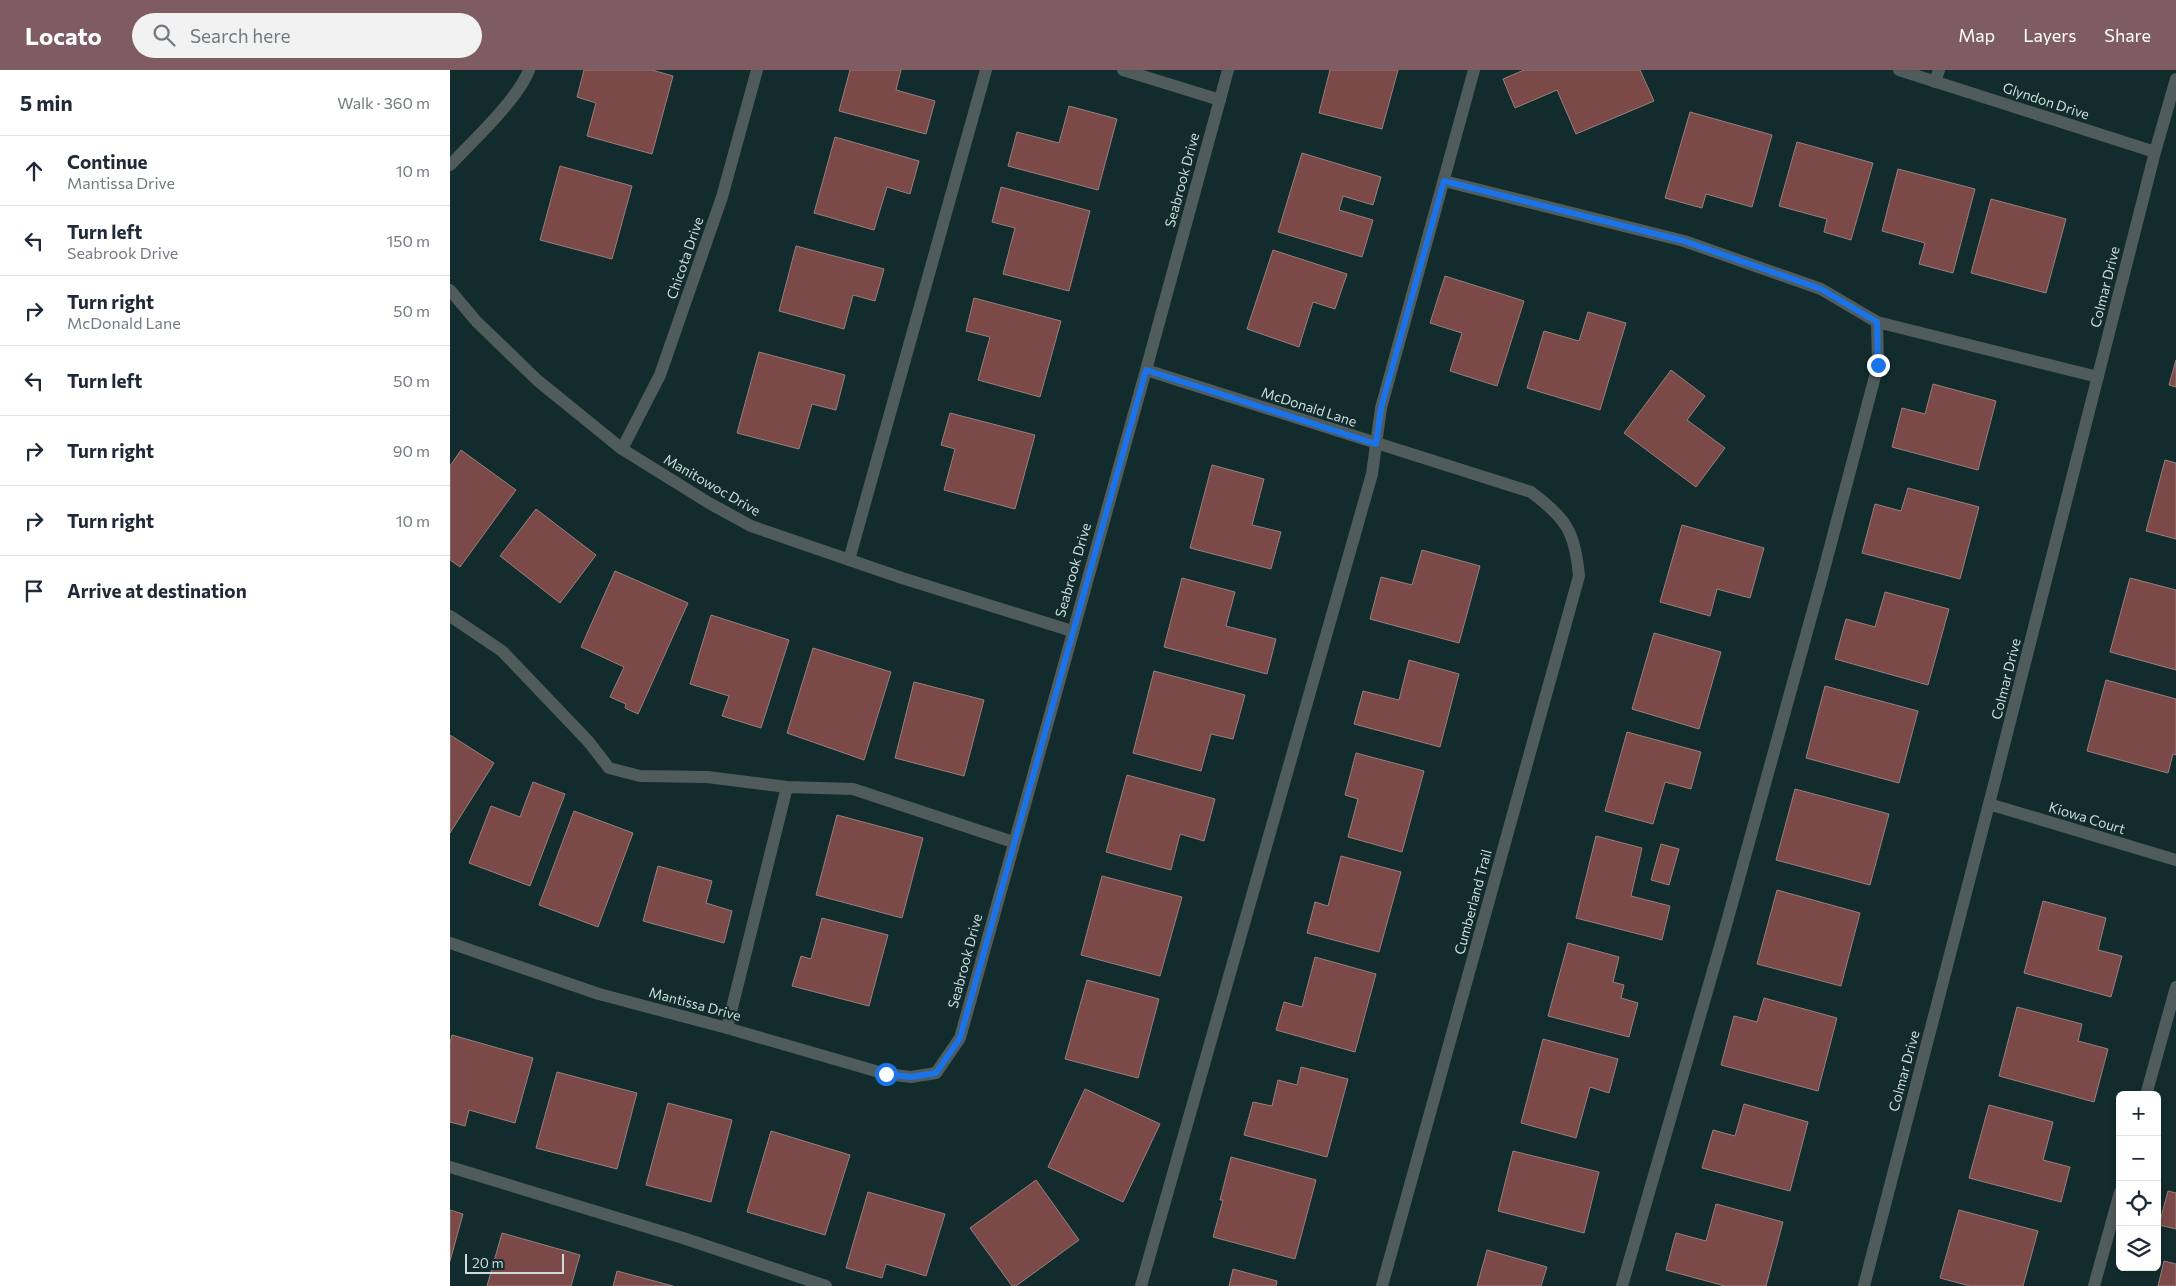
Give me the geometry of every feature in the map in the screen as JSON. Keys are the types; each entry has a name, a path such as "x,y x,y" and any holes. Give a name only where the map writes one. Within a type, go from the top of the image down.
{"street":[{"path":"450,165 496,116 525,80 529,70"},
{"name":"Chicota Drive","path":"622,449 660,375 722,196 758,70"},
{"path":"849,560 986,70"},
{"path":"1123,70 1220,100"},
{"name":"Seabrook Drive","path":"936,1073 960,1038 1228,70"},
{"path":"1141,1286 1372,474 1381,408 1474,70"},
{"name":"Glyndon Drive","path":"1899,70 1937,76 2155,152"},
{"name":"Colmar Drive","path":"1864,1286 2155,152 2176,79"},
{"path":"1444,181 1684,241 1821,289 1877,322 2098,376"},
{"name":"Manitowoc Drive","path":"450,290 476,320 537,380 622,449 709,503 751,526 849,560 1072,631"},
{"path":"1622,1286 1725,929 1824,571 1878,365 1877,322"},
{"name":"McDonald Lane","path":"1146,370 1531,492 1553,508 1567,526"},
{"name":"Cumberland Trail","path":"1382,1286 1579,576 1576,548 1567,526"},
{"path":"450,616 502,651 588,741 609,768 640,776 707,777 787,786 853,789 1014,842"},
{"path":"727,1028 787,786"},
{"name":"Kiowa Court","path":"1989,804 2176,860"},
{"name":"Mantissa Drive","path":"450,943 599,994 727,1028 886,1074 911,1077 936,1073"},
{"path":"2147,1091 2176,987"},
{"path":"450,1167 683,1238 826,1286"},
{"path":"2094,1286 2116,1206"}],"building":[{"path":"584,70 652,70 673,76 652,154 587,136 596,103 577,97"},
{"path":"850,70 901,70 896,90 935,101 926,134 839,111"},
{"path":"1330,70 1398,70 1382,129 1319,113"},
{"path":"1524,70 1640,70 1654,101 1576,134 1557,90 1515,108 1503,79"},
{"path":"1069,106 1117,119 1098,190 1008,166 1017,132 1059,143"},
{"path":"1690,112 1772,135 1752,207 1706,194 1702,208 1665,198"},
{"path":"835,137 919,161 910,194 887,187 874,230 814,213"},
{"path":"1797,142 1873,163 1851,240 1824,232 1827,219 1779,206"},
{"path":"1302,153 1381,177 1373,205 1343,196 1339,210 1373,220 1362,257 1278,232"},
{"path":"560,166 632,186 612,259 540,240"},
{"path":"1898,169 1975,189 1953,273 1919,264 1925,243 1882,231"},
{"path":"1001,187 1090,211 1069,291 1003,274 1015,228 992,222"},
{"path":"1991,199 2066,219 2046,293 1971,273"},
{"path":"796,246 884,269 875,301 853,295 844,329 779,311"},
{"path":"1273,250 1347,274 1335,309 1313,302 1299,347 1247,329"},
{"path":"1445,276 1524,301 1497,386 1450,371 1462,333 1430,323"},
{"path":"974,298 1061,321 1040,397 978,380 990,337 966,331"},
{"path":"1588,312 1626,323 1600,410 1527,388 1544,331 1579,341"},
{"path":"759,352 845,375 836,410 812,404 799,449 737,433"},
{"path":"2176,360 2176,387 2169,385"},
{"path":"1671,370 1705,396 1687,420 1725,448 1696,487 1624,433"},
{"path":"1933,384 1996,401 1978,470 1892,447 1902,408 1925,414"},
{"path":"950,413 1035,435 1015,509 944,490 955,449 941,445"},
{"path":"461,450 516,490 460,567 450,560 450,466"},
{"path":"2165,460 2176,463 2176,539 2146,531"},
{"path":"1212,465 1264,479 1252,525 1281,532 1271,569 1190,548"},
{"path":"1908,488 1979,507 1960,579 1862,553 1875,504 1901,511"},
{"path":"536,509 596,555 560,603 500,556"},
{"path":"1682,525 1764,548 1750,598 1717,589 1710,616 1660,602"},
{"path":"1422,550 1480,566 1459,643 1370,619 1381,577 1412,585"},
{"path":"615,571 688,603 638,714 625,708 626,704 610,697 624,667 581,647"},
{"path":"1182,578 1235,592 1226,626 1276,639 1267,674 1164,647"},
{"path":"2130,578 2176,590 2176,670 2110,652"},
{"path":"1885,592 1949,609 1928,685 1835,659 1846,619 1875,627"},
{"path":"711,615 789,640 761,728 722,716 729,696 690,684"},
{"path":"1654,633 1721,652 1699,729 1632,709"},
{"path":"813,648 891,672 864,760 787,733"},
{"path":"1409,660 1459,674 1440,747 1354,724 1363,691 1399,700"},
{"path":"1154,671 1245,695 1233,739 1211,734 1201,771 1133,753"},
{"path":"2106,680 2176,699 2176,755 2173,754 2168,773 2087,751"},
{"path":"914,682 984,700 964,776 895,758"},
{"path":"1825,686 1918,711 1899,783 1806,758"},
{"path":"1627,732 1701,752 1691,789 1665,782 1653,824 1605,811"},
{"path":"450,735 494,763 450,833"},
{"path":"1356,753 1424,771 1402,852 1348,837 1358,799 1345,795"},
{"path":"1127,775 1215,799 1204,841 1180,834 1171,870 1106,852"},
{"path":"533,782 565,794 530,886 469,863 491,806 520,817"},
{"path":"1795,789 1889,814 1870,885 1776,860"},
{"path":"574,811 633,833 598,927 539,905"},
{"path":"837,815 923,838 902,918 816,895"},
{"path":"1596,836 1642,848 1631,896 1670,906 1662,940 1576,918"},
{"path":"1661,844 1679,849 1669,885 1651,880"},
{"path":"1341,856 1401,872 1379,952 1307,933 1315,902 1328,906"},
{"path":"658,866 712,881 706,903 732,911 724,943 643,921"},
{"path":"1102,876 1182,897 1160,976 1081,955"},
{"path":"1777,890 1860,913 1841,986 1757,964"},
{"path":"2043,901 2106,918 2098,950 2122,956 2111,997 2024,973"},
{"path":"822,918 888,935 869,1006 792,986 801,956 811,959"},
{"path":"1568,943 1619,957 1613,982 1624,985 1621,998 1638,1003 1629,1037 1548,1016"},
{"path":"1315,957 1376,974 1355,1052 1276,1030 1284,1002 1302,1007"},
{"path":"1087,980 1159,999 1138,1078 1065,1059"},
{"path":"1764,998 1837,1018 1818,1091 1721,1065 1734,1016 1757,1022"},
{"path":"2017,1007 2082,1024 2078,1041 2108,1049 2094,1102 1999,1076"},
{"path":"452,1035 533,1058 515,1123 469,1110 465,1126 450,1122 450,1043"},
{"path":"1543,1039 1618,1059 1609,1093 1590,1087 1576,1138 1521,1123"},
{"path":"1301,1067 1348,1079 1327,1157 1244,1135 1253,1102 1272,1106 1278,1080 1297,1085"},
{"path":"557,1072 637,1093 617,1169 536,1148"},
{"path":"1085,1089 1160,1124 1123,1202 1048,1167"},
{"path":"668,1103 732,1120 711,1202 646,1185"},
{"path":"1744,1104 1808,1122 1790,1191 1702,1168 1713,1130 1735,1136"},
{"path":"1989,1105 2053,1122 2043,1160 2070,1167 2061,1202 1969,1178"},
{"path":"771,1131 850,1155 825,1235 747,1212"},
{"path":"1513,1151 1599,1172 1584,1233 1498,1211"},
{"path":"1231,1157 1316,1180 1295,1259 1213,1237 1223,1200 1220,1200"},
{"path":"1036,1180 1079,1240 1016,1286 1012,1286 970,1228"},
{"path":"2168,1191 2176,1193 2176,1229 2161,1225 2161,1217"},
{"path":"868,1192 945,1214 926,1276 886,1264 882,1278 846,1268"},
{"path":"1716,1204 1783,1222 1766,1286 1725,1286 1666,1270 1676,1233 1706,1241"},
{"path":"450,1210 463,1214 450,1261"},
{"path":"1959,1210 2038,1231 2023,1286 1970,1286 1940,1278"},
{"path":"502,1233 580,1255 571,1286 487,1286"},
{"path":"1487,1250 1547,1267 1541,1286 1477,1286"},
{"path":"2164,1261 2176,1264 2176,1286 2158,1286"},
{"path":"1233,1269 1277,1281 1276,1286 1229,1286"},
{"path":"617,1271 673,1286 613,1286"}],"route":[{"path":"886,1074 911,1077 936,1073 960,1038 1146,370 1376,444 1381,408 1444,181 1684,241 1821,289 1877,322 1878,365"}]}
